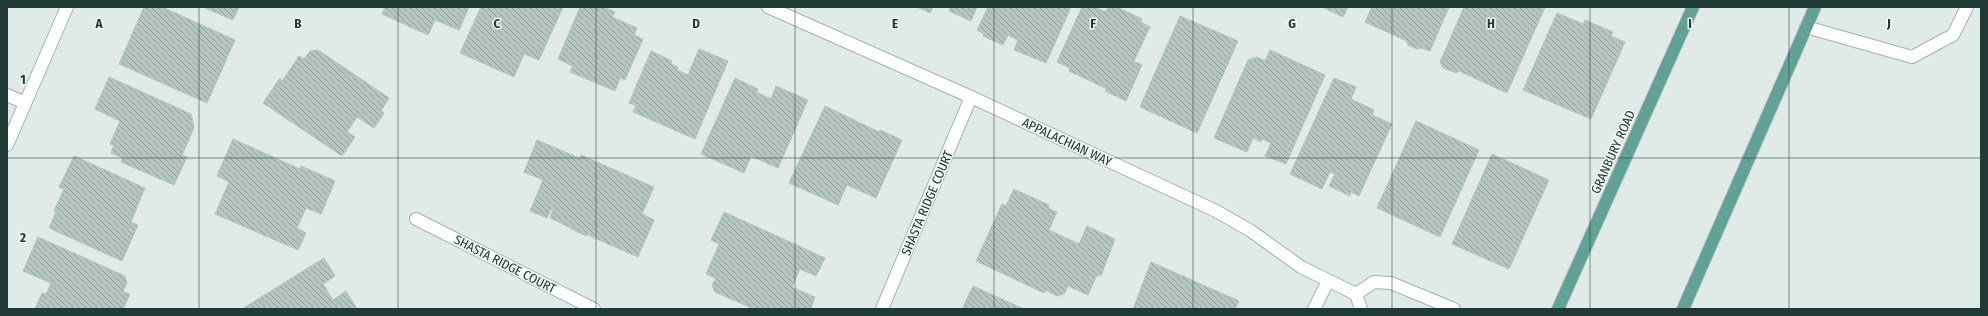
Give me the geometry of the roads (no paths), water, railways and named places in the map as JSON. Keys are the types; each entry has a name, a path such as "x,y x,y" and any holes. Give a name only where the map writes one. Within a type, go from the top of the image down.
{"main road":[{"name":"GRANBURY ROAD","path":"1558,309 1693,7"},
{"path":"1683,309 1815,7"}],"street":[{"path":"7,145 67,7"},
{"name":"APPALACHIAN WAY","path":"768,7 971,97 1216,211 1251,231 1301,267 1356,294"},
{"path":"1806,27 1912,57 1953,35 1967,7"},
{"path":"7,96 25,103"},
{"name":"SHASTA RIDGE COURT","path":"882,309 971,97"},
{"name":"SHASTA RIDGE COURT","path":"416,219 594,309"},
{"path":"1314,309 1328,281"},
{"path":"1361,309 1356,294 1374,282 1391,283 1454,309"}]}
